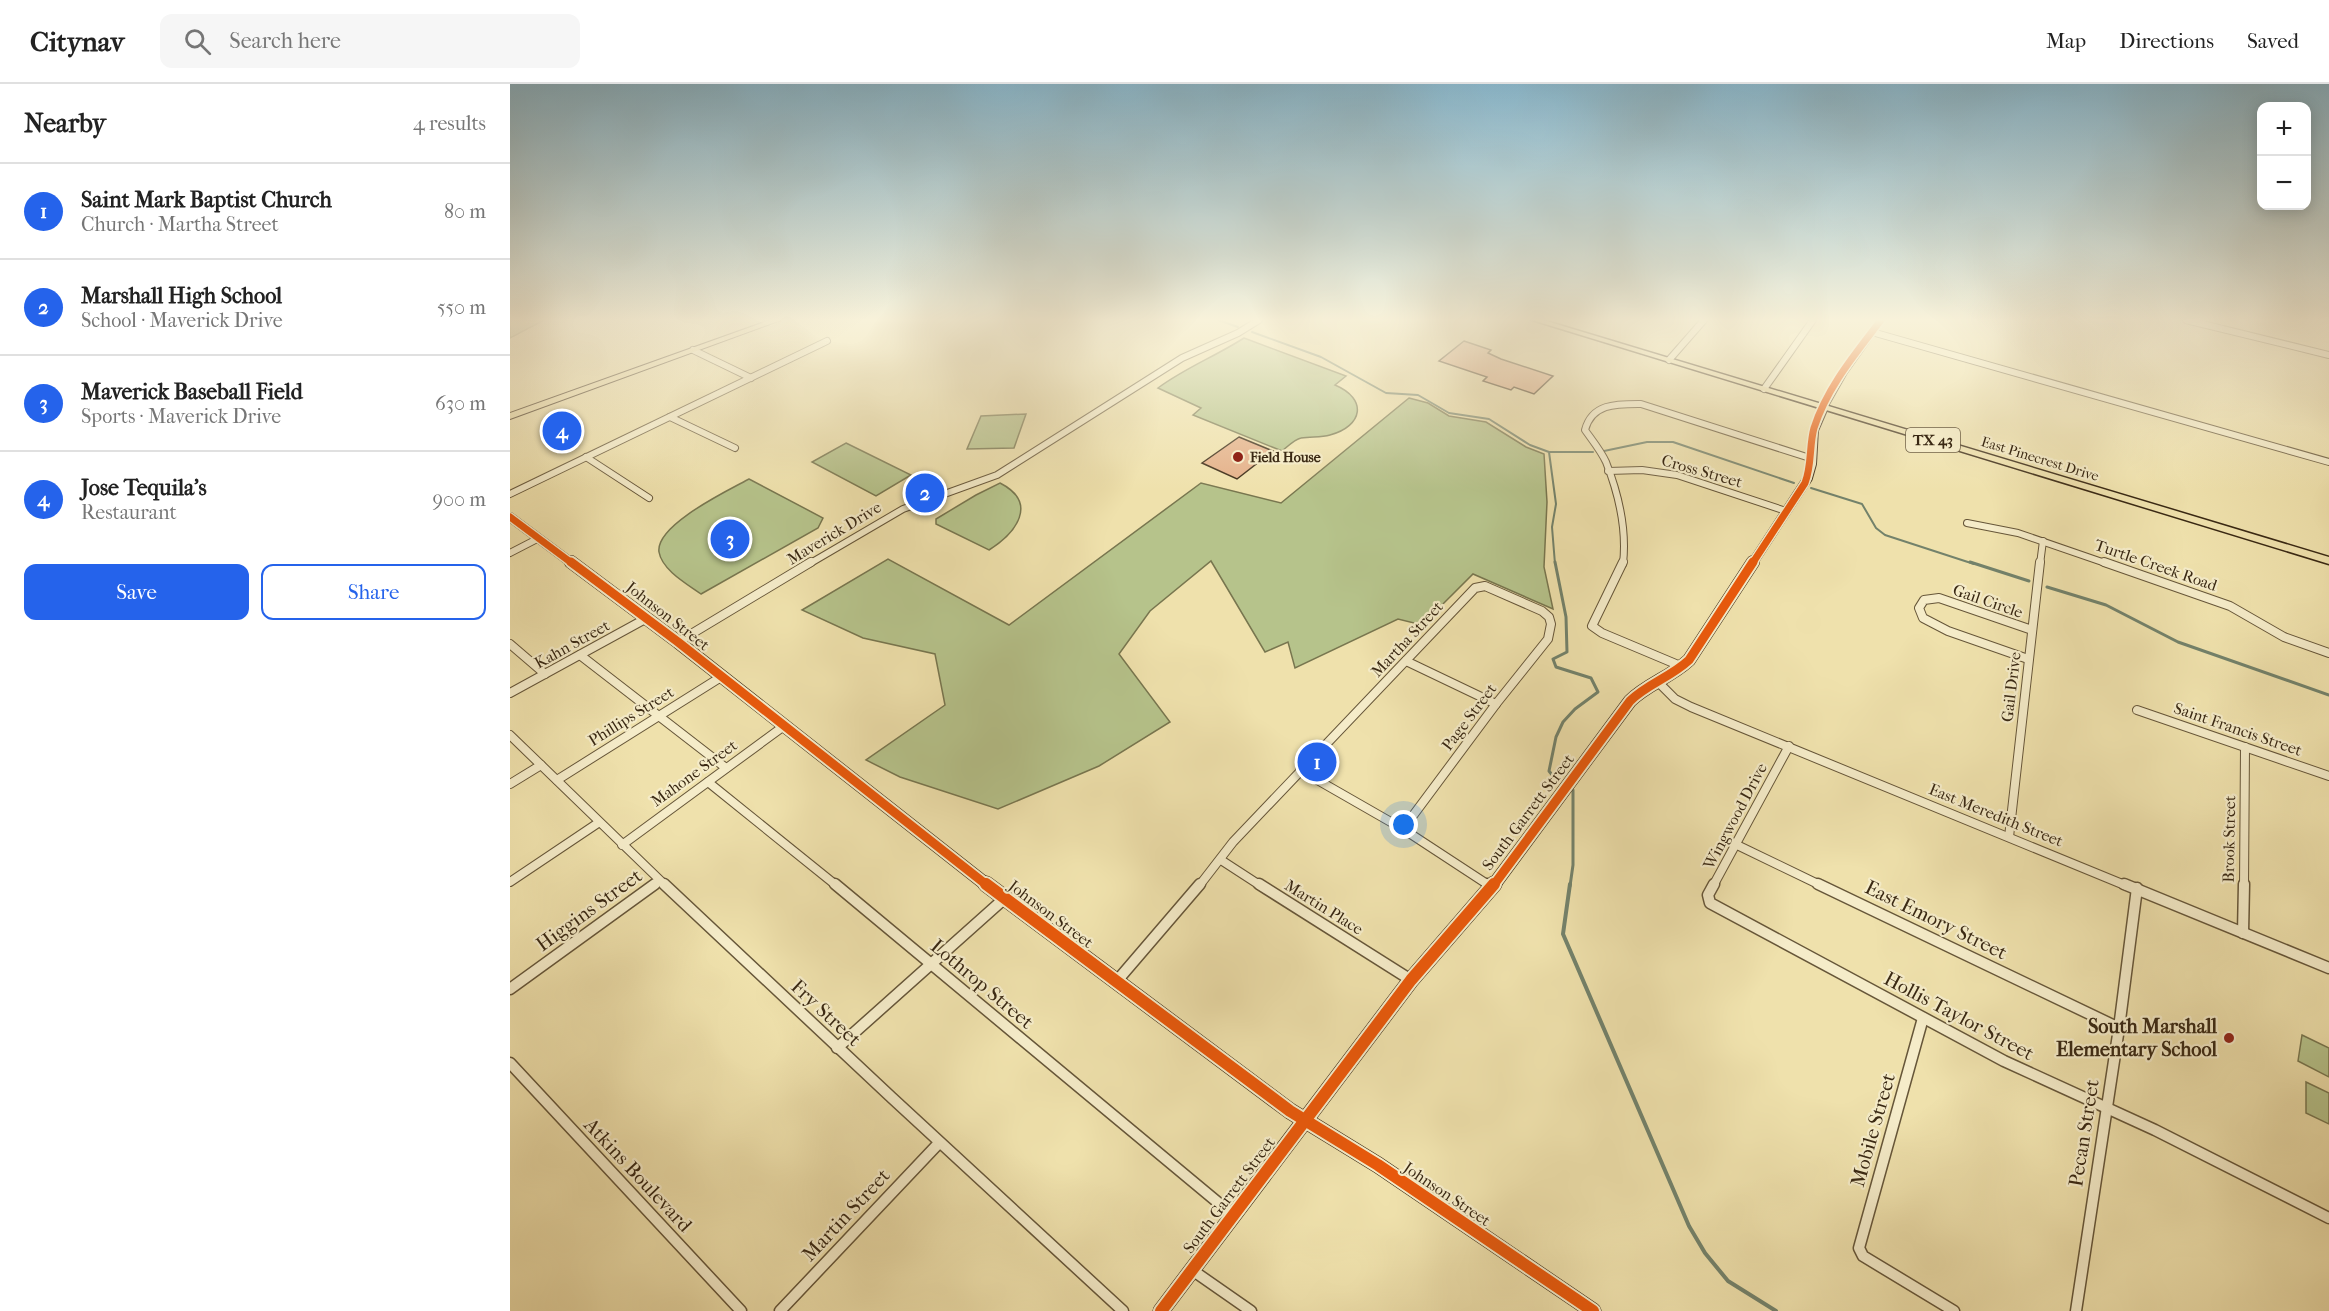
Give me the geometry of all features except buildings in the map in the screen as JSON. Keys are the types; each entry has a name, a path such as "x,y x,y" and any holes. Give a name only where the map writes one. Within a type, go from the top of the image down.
{"highway":[{"path":"510,416 617,377"}],"main road":[{"name":"East Pinecrest Drive","path":"1726,377 2329,561"}],"street":[{"name":"Maverick Drive","path":"678,642 890,514 922,500 968,487 998,475 1152,377"},
{"path":"1764,389 1772,377"},
{"name":"South Garrett Street","path":"1161,1311 1411,980 1492,887 1630,701 1640,690 1683,667 1810,473 1814,430 1827,399 1842,377"},
{"path":"2031,377 2329,462"},
{"path":"510,494 751,378"},
{"path":"1683,667 1602,633 1592,626 1594,618 1623,566 1626,548 1623,520 1608,471 1603,456 1587,434 1585,423 1597,410 1622,403 1656,408 1812,459"},
{"path":"670,417 735,448"},
{"path":"586,457 649,498"},
{"name":"Cross Street","path":"1608,471 1642,470 1677,475 1786,511"},
{"name":"Johnson Street","path":"510,516 647,618 1005,898 1290,1111 1378,1165 1593,1311"},
{"name":"Turtle Creek Road","path":"1967,523 1994,527 2043,542 2216,600 2284,637 2329,654"},
{"path":"510,553 539,538"},
{"name":"Gail Drive","path":"2009,837 2043,542"},
{"name":"Martha Street","path":"1116,982 1221,860 1233,842 1478,587 1485,586 1542,611 1551,620"},
{"name":"Gail Circle","path":"2028,659 1937,627 1923,618 1919,608 1924,600 1939,598 2032,630"},
{"name":"Kahn Street","path":"510,693 647,618"},
{"name":"Page Street","path":"1403,829 1496,704 1548,639 1551,620"},
{"path":"510,644 545,674"},
{"path":"580,655 726,768"},
{"path":"1406,661 1496,704"},
{"name":"Phillips Street","path":"557,780 721,676"},
{"name":"East Meredith Street","path":"1658,682 1682,703 2329,968"},
{"name":"Saint Francis Street","path":"2137,710 2329,776"},
{"name":"Mahone Street","path":"622,845 784,726"},
{"name":"Fry Street","path":"510,735 659,881 939,1143 1123,1311"},
{"name":"Wingwood Drive","path":"1707,900 1789,746"},
{"name":"Brook Street","path":"2243,933 2245,747"},
{"path":"510,784 541,765"},
{"path":"1300,770 1403,829 1492,887"},
{"name":"Lothrop Street","path":"708,782 774,833 1233,1215"},
{"path":"510,882 598,823"},
{"name":"East Emory Street","path":"1737,844 2119,1028"},
{"name":"Martin Place","path":"1221,860 1411,980"},
{"name":"Higgins Street","path":"510,989 659,881"},
{"name":"Pecan Street","path":"2076,1311 2119,1028 2137,888"},
{"path":"837,1048 929,963 1005,898"},
{"name":"Hollis Taylor Street","path":"1707,900 1714,907 2035,1076 2106,1107 2329,1218"},
{"name":"Mobile Street","path":"1923,1018 1859,1248 1860,1252 1954,1311"},
{"name":"Atkins Boulevard","path":"510,1063 741,1311"},
{"name":"Martin Street","path":"780,1311 939,1143"},
{"path":"1192,1270 1251,1311"}],"green space":[{"path":"1174,377 1344,377 1335,385 1353,397 1357,405 1357,412 1355,419 1341,431 1326,436 1299,439 1282,451 1193,415 1201,408 1158,388"},
{"path":"1409,398 1428,403 1449,416 1486,422 1526,447 1544,454 1547,502 1544,567 1553,609 1473,574 1422,625 1398,619 1295,668 1288,642 1265,652 1211,561 1150,611 1119,654 1170,722 1099,766 998,809 900,777 866,760 945,705 935,654 863,638 802,610 888,559 1009,625 1201,483 1281,503"},
{"path":"1026,414 1014,448 967,449 981,416"},
{"path":"846,443 911,475 876,496 812,462"},
{"path":"749,479 823,518 818,528 701,594 665,565 659,552 661,542 680,520"},
{"path":"1000,483 1012,491 1019,500 1021,509 1015,527 989,550 936,524 936,519"},
{"path":"2302,1035 2329,1048 2329,1077 2298,1061"},
{"path":"2306,1082 2329,1093 2329,1124 2306,1113"}],"waterway":[{"path":"1358,377 1386,393 1418,395 1449,413 1489,419 1530,445 1549,452 1556,504 1552,527 1555,564"},
{"path":"1604,451 1647,442 1673,442 1794,483"},
{"path":"1550,452 1593,452"},
{"path":"1811,488 1862,504 1876,528 1885,535 1974,564"},
{"path":"1555,562 1566,617 1567,652 1553,659 1556,667 1591,678 1598,692 1575,709 1563,722 1556,737 1549,771 1556,780"},
{"path":"1970,562 2029,581"},
{"path":"2047,587 2106,605 2178,642 2329,695"},
{"path":"1570,886 1573,865 1573,790"},
{"path":"1570,884 1563,934 1689,1226 1705,1253 1728,1281 1776,1311"}],"cycle path":[{"path":"1161,1311 1411,980 1492,887 1630,701 1644,689 1675,672 1689,660 1805,483 1810,470 1814,429 1819,414 1840,377"},
{"path":"510,517 678,642 941,850 1290,1111 1378,1165 1593,1311"}],"place":[{"name":"Jose Tequila's","path":"562,431"},
{"name":"Field House","path":"1238,457"},
{"name":"Marshall High School","path":"925,493"},
{"name":"Maverick Baseball Field","path":"730,539"},
{"name":"Saint Mark Baptist Church","path":"1317,762"},
{"name":"South Marshall Elementary School","path":"2229,1038"}]}
